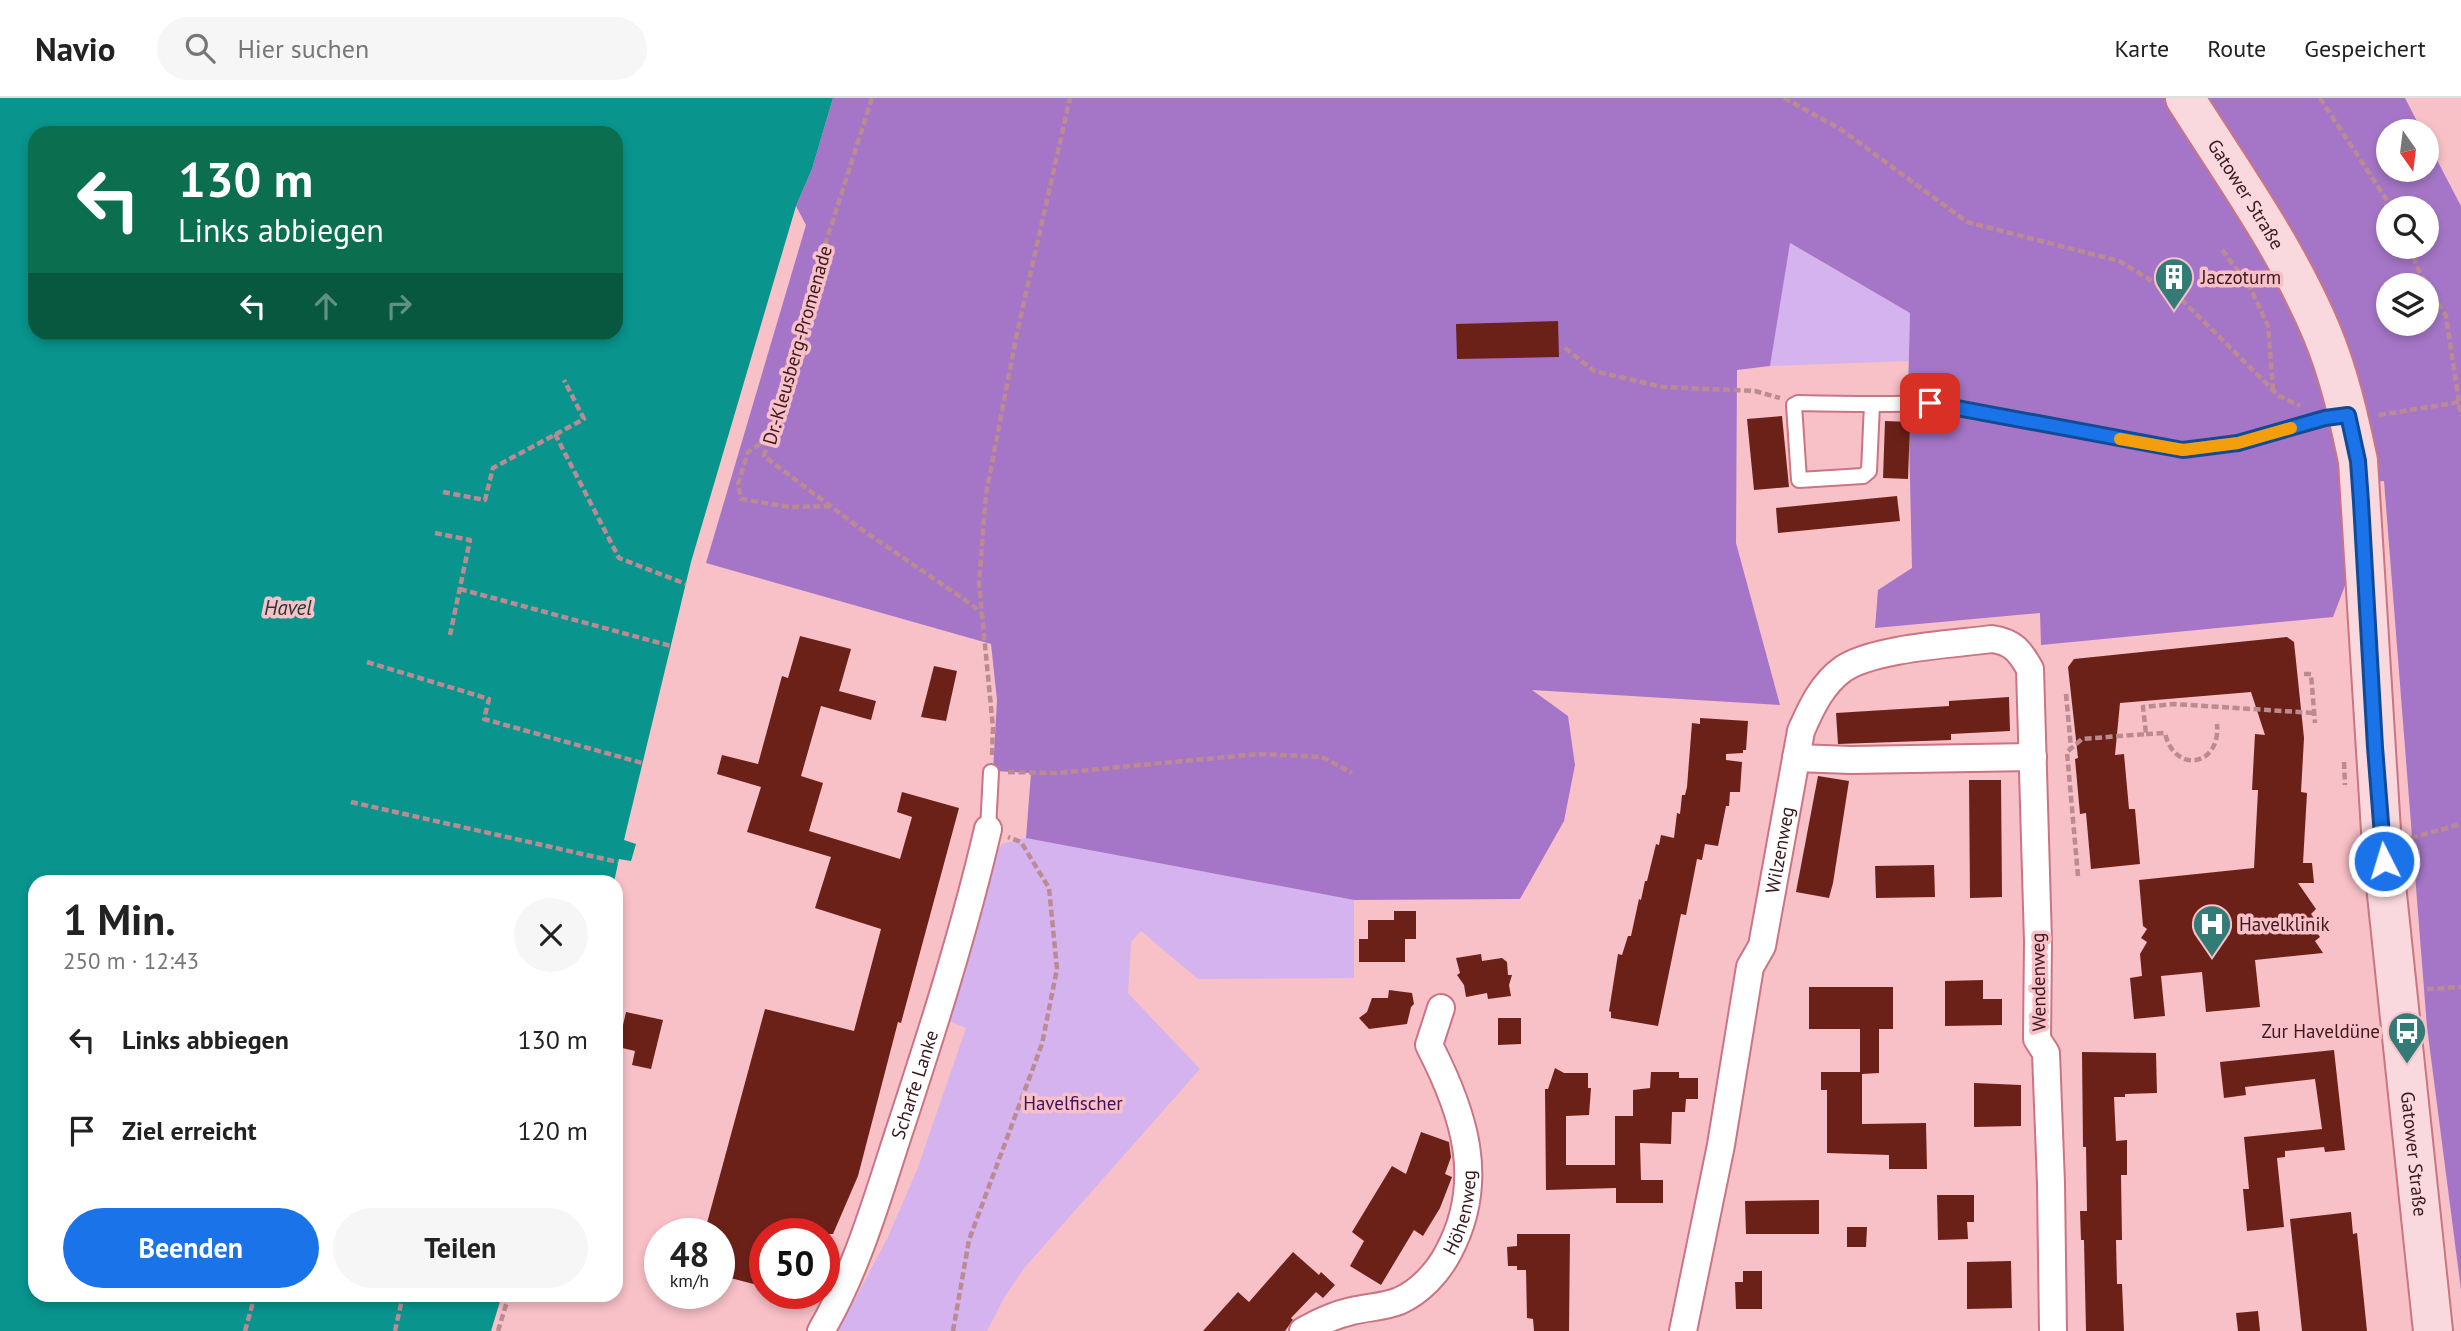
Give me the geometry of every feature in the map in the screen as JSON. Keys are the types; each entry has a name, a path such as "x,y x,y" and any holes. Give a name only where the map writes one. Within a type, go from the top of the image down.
{"main road":[{"name":"Gatower Straße","path":"2185,98 2287,260 2322,334 2337,417 2358,461 2382,846 2433,1331"}],"street":[{"name":"Wilzenweg","path":"1683,1331 1721,1145 1750,967 1762,946 1801,731 1818,694 1843,669 1875,655 1992,639 2008,641 2020,652 2031,669 2033,757"},
{"path":"1796,758 1851,760 2033,757"},
{"name":"Wendenweg","path":"2033,757 2038,941 2037,1039 2046,1053 2047,1071 2053,1331"},
{"name":"Scharfe Lanke","path":"821,1331 867,1227 931,1035 988,829"},
{"name":"Höhenweg","path":"1303,1331 1323,1320 1399,1300 1418,1290 1443,1264 1457,1237 1468,1199 1468,1161 1457,1103 1430,1045 1441,1008"}],"lane":[{"path":"1872,404 1869,471 1863,476 1799,480 1794,405 1798,403 1930,403 2183,450 2238,443 2337,417"},
{"path":"988,829 991,772"}],"path":[{"name":"Dr.-Kleusberg-Promenade","path":"872,98 789,358 764,456 982,614"},
{"path":"1070,98 1017,333 986,494 979,583 993,728 991,772 1056,773 1259,754 1322,757 1352,773"},
{"path":"1784,98 1842,130 1967,222 2119,261 2180,298 2279,396 2337,417 2377,415 2460,402"},
{"path":"2320,98 2384,196"},
{"path":"2222,250 2249,285 2268,326 2273,389"},
{"path":"2414,259 2446,316 2461,416"},
{"path":"1565,348 1594,370 1663,387 1755,391 1798,403"},
{"path":"443,492 485,500 493,468 584,419 564,380"},
{"path":"555,434 619,558 686,584"},
{"path":"769,437 748,452 738,484 741,499 790,507 830,506"},
{"path":"435,533 470,540 450,635"},
{"path":"460,589 671,646"},
{"path":"367,662 489,699 484,719 642,763"},
{"path":"2304,674 2311,674 2315,723"},
{"path":"2066,694 2071,749"},
{"path":"2146,734 2143,707 2174,704 2314,713"},
{"path":"2078,876 2067,752 2082,739 2165,733 2168,745 2175,755 2183,759 2197,760 2215,748 2218,738 2217,724"},
{"path":"351,802 618,862"},
{"path":"2382,846 2461,824"},
{"path":"953,1331 969,1240 1042,1044 1057,969 1049,888 1021,842 988,829"},
{"path":"245,1331 253,1302"},
{"path":"395,1331 401,1302"},
{"path":"498,1331 507,1302"}],"green space":[{"path":"1789,243 1910,313 1909,361 1770,366"},
{"name":"Havelfischer","path":"1026,838 1354,900 1354,978 1198,979 1141,931 1131,942 1128,993 1200,1069 1025,1267 1005,1296 987,1331 838,1331 888,1237 917,1170 966,1028 946,1020 997,853 1002,844"}],"shaded area":[{"path":"833,98 2170,98 2289,289 2334,425 2342,487 2346,583 2333,617 2041,645 2040,613 1875,628 1878,590 1912,568 1908,393 1910,313 1790,243 1770,366 1737,370 1736,543 1780,705 1532,690 1568,716 1575,765 1564,821 1520,899 1354,900 1026,838 1031,773 993,771 997,700 991,644 706,563 806,225 796,206 812,169"},
{"path":"2199,98 2405,98 2416,119 2376,119 2376,182 2440,182 2440,166 2461,206 2461,1290 2427,1027 2384,481 2375,482"}],"water":[{"name":"Havel","path":"0,98 833,98 812,169 796,206 691,562 624,840 636,844 631,861 619,859 616,875 28,875 28,1302 500,1302 491,1331 0,1331"}],"building":[{"path":"1558,321 1559,357 1457,359 1456,324"},
{"path":"1782,416 1789,487 1754,490 1747,419"},
{"path":"1885,421 1910,422 1908,479 1883,478"},
{"path":"1897,496 1900,521 1778,533 1776,508"},
{"path":"800,636 851,649 839,691 876,701 871,720 821,706 801,776 823,783 809,831 900,859 912,817 897,812 902,792 959,808 901,1023 898,1022 858,1176 840,1218 749,1218 749,1283 735,1279 735,1218 708,1218 765,1009 854,1031 881,929 815,908 831,857 747,832 761,787 717,774 722,755 758,764 782,676 788,678"},
{"path":"2287,637 2294,642 2304,738 2301,792 2307,793 2303,863 2312,863 2314,883 2298,883 2316,909 2311,914 2318,924 2313,927 2320,937 2315,941 2323,953 2255,960 2260,1007 2206,1012 2202,972 2161,976 2165,1016 2134,1019 2130,978 2142,976 2140,954 2147,942 2141,938 2147,929 2143,926 2139,880 2254,868 2258,790 2252,790 2255,734 2265,735 2251,692 2120,703 2115,755 2124,754 2129,809 2135,809 2140,864 2091,869 2086,813 2080,814 2075,759 2078,758 2068,667 2074,659"},
{"path":"934,666 957,671 946,721 921,717"},
{"path":"2009,697 2010,731 1951,734 1951,740 1838,744 1836,713 1949,706 1949,701"},
{"path":"1700,718 1748,721 1746,750 1743,750 1743,753 1726,754 1726,760 1742,762 1740,792 1730,792 1718,846 1705,844 1702,860 1697,859 1686,915 1681,914 1658,1026 1611,1018 1609,1011 1618,954 1622,955 1628,936 1631,936 1656,844 1659,845 1661,835 1674,838 1677,813 1680,814 1682,795 1685,795 1687,787 1692,723 1700,724"},
{"path":"1818,776 1849,781 1829,898 1796,892"},
{"path":"1969,780 2001,780 2002,897 1970,898"},
{"path":"1934,865 1935,897 1876,898 1875,866"},
{"path":"1394,911 1416,911 1416,939 1405,939 1405,962 1359,962 1359,939 1368,939 1368,920 1394,920"},
{"path":"1481,954 1482,961 1502,958 1507,962 1508,975 1512,975 1509,985 1511,996 1488,999 1487,993 1466,997 1464,985 1457,975 1460,973 1456,958"},
{"path":"1983,980 1983,999 2002,999 2002,1025 1945,1026 1945,981"},
{"path":"1809,987 1893,987 1893,1029 1879,1029 1879,1073 1862,1074 1862,1124 1926,1123 1927,1169 1889,1169 1889,1155 1827,1153 1827,1090 1821,1090 1821,1072 1860,1072 1860,1029 1809,1029"},
{"path":"1389,990 1412,993 1414,1004 1407,1024 1369,1029 1359,1018 1367,1012 1372,998 1388,998"},
{"path":"626,1012 663,1020 651,1069 632,1065 635,1051 623,1048"},
{"path":"1498,1018 1521,1018 1521,1044 1498,1045"},
{"path":"2334,1050 2345,1150 2325,1152 2324,1147 2285,1151 2285,1157 2277,1158 2284,1227 2247,1231 2243,1189 2249,1189 2244,1137 2322,1129 2315,1079 2245,1087 2246,1095 2224,1098 2220,1062"},
{"path":"2082,1052 2156,1053 2157,1093 2114,1097 2116,1141 2127,1140 2127,1175 2121,1175 2122,1240 2116,1240 2117,1284 2122,1284 2124,1331 2086,1331 2084,1240 2081,1240 2080,1211 2087,1211"},
{"path":"1555,1068 1564,1073 1588,1073 1588,1088 1591,1088 1589,1115 1566,1116 1566,1165 1615,1165 1615,1116 1633,1116 1633,1090 1650,1088 1651,1072 1679,1072 1679,1078 1698,1078 1698,1099 1686,1099 1685,1112 1672,1112 1671,1144 1640,1143 1641,1180 1663,1180 1663,1203 1616,1203 1616,1188 1546,1190 1545,1089 1548,1089"},
{"path":"1974,1083 2021,1085 2021,1126 1974,1127"},
{"path":"1421,1132 1449,1142 1451,1157 1445,1174 1452,1177 1440,1208 1423,1236 1414,1230 1381,1285 1350,1266 1364,1241 1352,1232 1392,1166 1406,1174"},
{"path":"1937,1195 1974,1195 1974,1222 1967,1222 1968,1239 1938,1240"},
{"path":"1819,1200 1819,1234 1746,1234 1745,1201"},
{"path":"2351,1212 2353,1234 2357,1233 2367,1331 2302,1331 2290,1219"},
{"path":"1847,1227 1867,1227 1866,1247 1847,1247"},
{"path":"1517,1234 1570,1234 1569,1331 1534,1331 1533,1319 1527,1318 1526,1270 1508,1266 1507,1247 1517,1246"},
{"path":"1293,1252 1335,1285 1323,1298 1316,1292 1291,1318 1293,1320 1285,1331 1203,1331 1238,1292 1249,1302"},
{"path":"2011,1261 2012,1308 1967,1309 1967,1262"},
{"path":"1743,1271 1762,1271 1762,1309 1736,1309 1735,1282 1743,1282"},
{"path":"2258,1311 2260,1331 2238,1331 2236,1313"}],"slow traffic":[{"path":"2120,439 2183,450 2238,443 2291,428"}],"place":[{"name":"Jaczoturm","path":"2174,311"},
{"name":"Havelklinik","path":"2212,958"},
{"name":"Zur Haveldüne","path":"2407,1065"}],"route":[{"path":"1930,403 2183,450 2238,443 2325,418 2348,415 2358,461 2384,861"}]}
